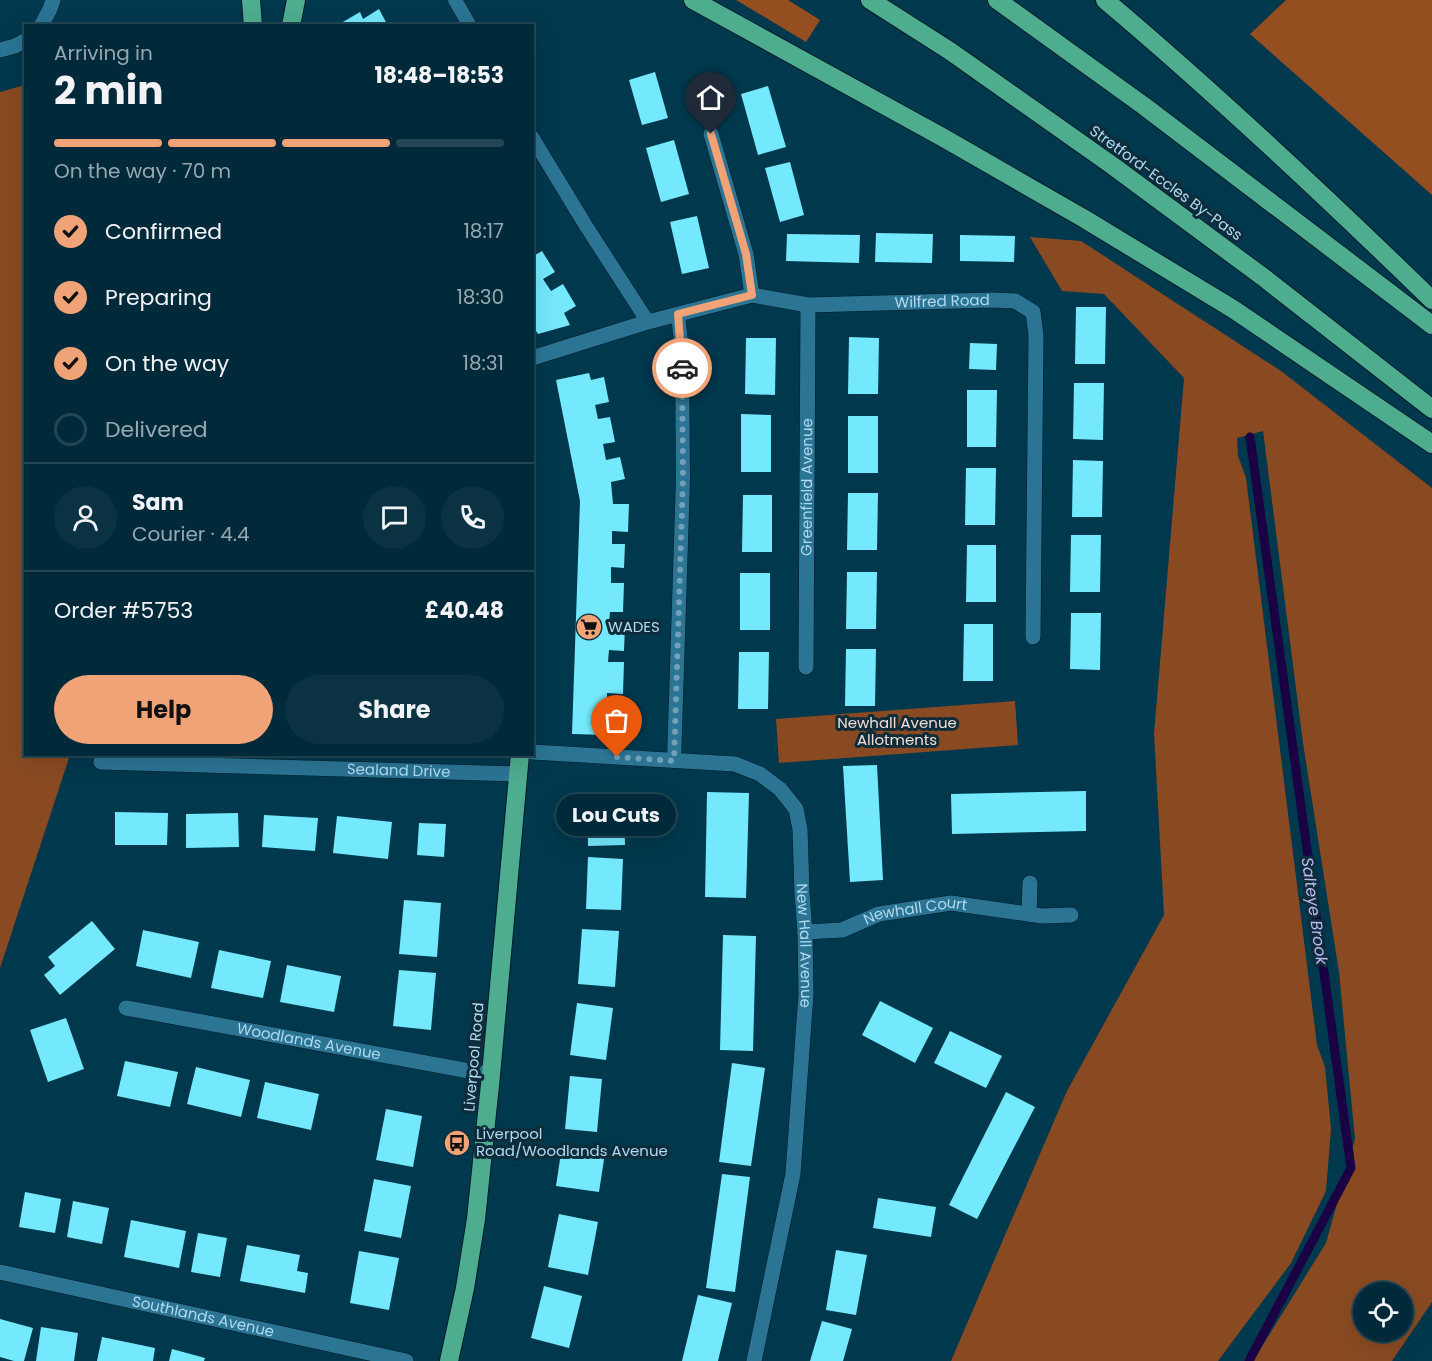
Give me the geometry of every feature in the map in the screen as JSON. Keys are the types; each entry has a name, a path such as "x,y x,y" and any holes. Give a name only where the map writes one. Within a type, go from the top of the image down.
{"highway":[{"path":"251,0 253,24"},
{"path":"291,24 296,0"},
{"path":"693,0 942,137 1083,218 1233,309 1432,444"},
{"name":"Stretford-Eccles By-Pass","path":"870,0 950,51 1113,166 1263,277 1432,409"},
{"path":"997,0 1144,106 1432,325"},
{"path":"1105,0 1310,183 1432,300"},
{"name":"Liverpool Road","path":"449,1361 465,1288 476,1219 520,756"}],"street":[{"path":"46,23 53,0"},
{"path":"0,50 24,41"},
{"path":"711,134 746,254 752,295"},
{"name":"Wilfred Road","path":"534,357 648,322 752,295 808,305 1015,301 1033,312 1036,335 1033,637"},
{"name":"Greenfield Avenue","path":"806,667 808,305"},
{"name":"New Hall Avenue","path":"534,752 735,765 760,774 780,789 796,809 800,829 806,994 793,1174 754,1361"},
{"name":"Sealand Drive","path":"102,758 518,774"},
{"path":"1029,914 1030,883"},
{"name":"Newhall Court","path":"805,932 842,930 879,914 951,903 1042,916 1071,915"},
{"name":"Woodlands Avenue","path":"126,1008 491,1075"},
{"name":"Southlands Avenue","path":"0,1272 406,1361"}],"lane":[{"path":"455,0 469,24"},
{"path":"534,140 648,322"},
{"path":"674,761 683,479 682,352 678,314"}],"green space":[{"path":"24,85 24,756 70,756 0,968 0,92"},
{"path":"1030,237 1081,241 1281,371 1432,488 1432,1302 1413,1330 1413,1282 1353,1282 1353,1342 1405,1342 1392,1361 1253,1361 1326,1243 1355,1139 1339,972 1303,743 1263,431 1237,438 1238,456 1246,478 1317,1045 1325,1067 1331,1129 1326,1191 1291,1263 1218,1361 951,1361 1067,1091 1164,915 1154,734 1184,378 1104,294 1062,291"},
{"name":"Newhall Avenue Allotments","path":"1015,701 1018,745 779,763 776,719"}],"shaded area":[{"path":"736,0 788,0 820,20 806,42"},
{"path":"1286,0 1432,0 1432,195 1250,34"}],"building":[{"path":"379,9 387,24 339,24 360,12 363,19"},
{"path":"655,72 668,118 642,125 629,80"},
{"path":"768,86 786,147 758,155 741,94"},
{"path":"674,140 689,194 661,202 646,148"},
{"path":"790,162 804,215 780,222 765,168"},
{"path":"697,216 709,268 682,274 670,222"},
{"path":"876,233 933,234 932,263 875,262"},
{"path":"787,234 860,235 859,263 786,261"},
{"path":"960,235 1015,236 1014,262 960,261"},
{"path":"542,251 555,272 543,279 551,291 563,284 576,306 564,313 570,325 538,334 534,328 534,256"},
{"path":"1076,307 1106,307 1105,364 1075,364"},
{"path":"849,337 879,338 878,394 848,394"},
{"path":"746,338 776,338 775,395 745,394"},
{"path":"970,343 997,344 996,370 969,369"},
{"path":"589,373 591,380 604,377 609,402 595,405 598,419 610,417 615,442 603,444 606,460 620,457 625,479 611,482 613,504 629,504 628,532 612,531 612,544 625,544 624,568 611,567 611,583 624,583 623,612 610,612 609,623 625,624 624,651 609,650 608,662 624,662 623,694 607,693 607,700 621,701 620,731 606,731 606,735 572,734 580,501 556,380"},
{"path":"1074,383 1104,383 1103,440 1073,439"},
{"path":"967,390 997,390 996,447 967,447"},
{"path":"741,414 771,415 771,472 741,472"},
{"path":"848,416 878,416 878,473 848,473"},
{"path":"1073,460 1103,461 1102,517 1072,517"},
{"path":"966,468 996,468 995,525 965,525"},
{"path":"848,493 878,493 877,550 847,550"},
{"path":"743,495 772,495 772,552 742,552"},
{"path":"1071,535 1101,535 1100,592 1070,592"},
{"path":"967,545 996,545 996,602 966,602"},
{"path":"847,572 877,572 876,629 846,629"},
{"path":"740,573 770,573 770,630 740,630"},
{"path":"1071,613 1101,613 1100,670 1070,669"},
{"path":"964,624 993,624 993,681 963,681"},
{"path":"846,649 876,649 875,706 845,706"},
{"path":"739,652 769,652 768,709 738,709"},
{"path":"877,765 883,880 850,882 843,766"},
{"path":"1086,791 1086,831 952,834 951,794"},
{"path":"707,792 749,793 746,898 705,897"},
{"path":"624,793 625,845 588,846 587,794"},
{"path":"115,812 168,813 167,845 115,845"},
{"path":"238,813 239,847 186,848 186,814"},
{"path":"264,815 318,818 315,851 262,847"},
{"path":"337,816 392,822 388,859 333,853"},
{"path":"419,823 446,824 444,857 417,855"},
{"path":"588,857 623,859 621,910 586,909"},
{"path":"404,900 441,903 437,957 399,954"},
{"path":"92,921 115,949 60,995 44,975 55,966 48,957"},
{"path":"582,929 619,931 615,987 578,984"},
{"path":"143,930 199,942 191,978 136,966"},
{"path":"723,935 756,936 753,1051 720,1050"},
{"path":"219,950 271,961 263,998 211,988"},
{"path":"287,965 341,976 334,1012 280,1002"},
{"path":"399,970 436,973 431,1030 393,1026"},
{"path":"880,1001 933,1028 915,1063 862,1035"},
{"path":"577,1003 613,1008 606,1060 570,1055"},
{"path":"66,1018 84,1069 48,1082 30,1030"},
{"path":"950,1031 1002,1056 986,1088 934,1063"},
{"path":"125,1061 178,1072 170,1107 117,1096"},
{"path":"732,1063 765,1068 751,1166 719,1162"},
{"path":"196,1067 250,1080 241,1117 187,1104"},
{"path":"570,1076 602,1079 597,1132 565,1129"},
{"path":"265,1082 319,1094 311,1130 257,1118"},
{"path":"1006,1092 1035,1107 977,1219 949,1205"},
{"path":"386,1109 422,1116 413,1167 376,1160"},
{"path":"562,1146 605,1153 599,1192 556,1186"},
{"path":"722,1174 750,1177 735,1292 706,1288"},
{"path":"374,1179 411,1186 401,1238 364,1231"},
{"path":"25,1192 61,1199 55,1233 19,1227"},
{"path":"878,1198 936,1207 931,1237 873,1228"},
{"path":"73,1201 109,1208 102,1244 67,1237"},
{"path":"559,1214 598,1222 588,1275 548,1267"},
{"path":"131,1220 186,1231 179,1268 124,1257"},
{"path":"198,1233 227,1238 220,1277 191,1272"},
{"path":"247,1245 300,1255 297,1271 308,1273 305,1293 240,1281"},
{"path":"836,1250 867,1255 856,1315 826,1310"},
{"path":"359,1251 399,1258 389,1310 350,1303"},
{"path":"544,1286 582,1296 569,1348 531,1338"},
{"path":"698,1295 732,1303 718,1361 682,1361"},
{"path":"0,1319 33,1328 24,1361 0,1357"},
{"path":"822,1321 852,1329 843,1361 810,1361"},
{"path":"41,1327 78,1333 74,1361 36,1361"},
{"path":"102,1337 155,1348 153,1361 97,1361"},
{"path":"172,1349 205,1358 204,1361 169,1361"}],"waterway":[{"name":"Salteye Brook","path":"1249,1361 1351,1168 1250,437"}],"way so far":[{"path":"617,757 674,761 683,479 682,368"}],"place":[{"name":"WADES","path":"589,627"},
{"name":"Lou Cuts","path":"617,757"},
{"name":"Liverpool Road/Woodlands Avenue","path":"457,1143"}],"route":[{"path":"682,368 678,314 752,295 746,254 711,134"}]}
